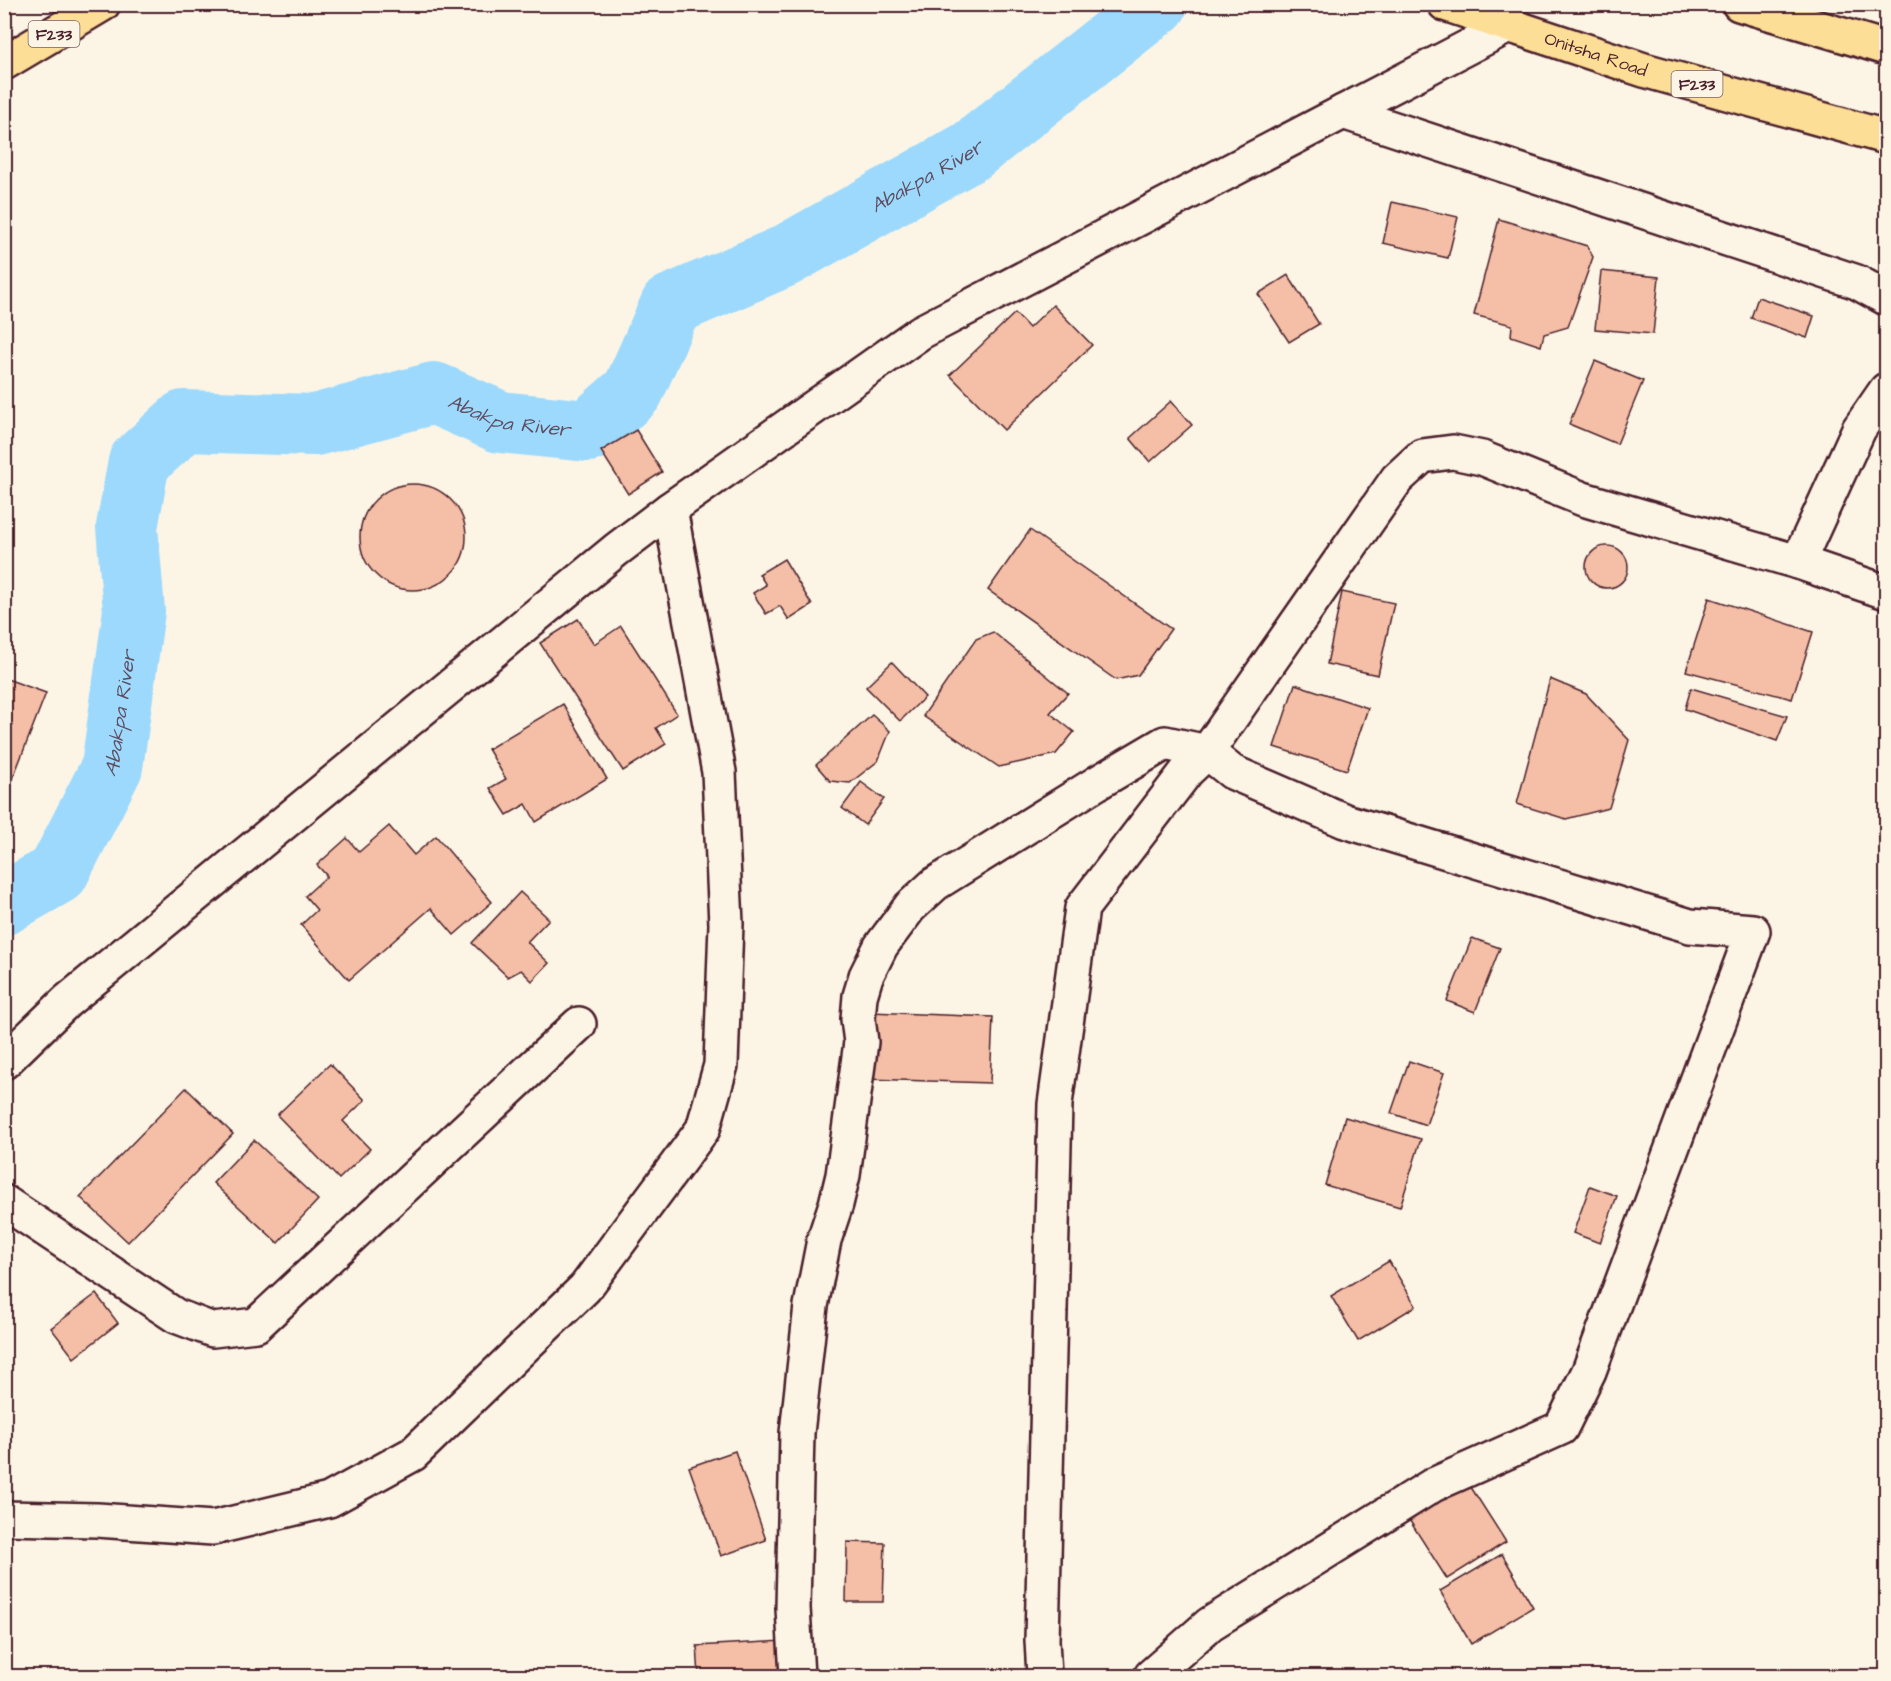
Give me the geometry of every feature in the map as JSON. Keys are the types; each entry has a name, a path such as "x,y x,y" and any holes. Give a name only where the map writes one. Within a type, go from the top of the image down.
{"main road":[{"name":"F233","path":"4,63 103,4"},
{"name":"Onitsha Road","path":"1445,4 1644,70 1887,137"},
{"path":"1739,4 1887,48"}],"street":[{"path":"4,1062 67,1001 616,550 670,509 921,332 1510,25"},
{"path":"1343,112 1857,282 1887,298"},
{"path":"1798,562 1859,429 1887,390"},
{"path":"1044,1677 1042,1640 1055,1104 1082,908 1187,771 1207,752 1397,479 1422,456 1453,452 1482,458 1583,498 1798,562 1887,592"},
{"path":"4,1518 97,1520 213,1528 329,1500 413,1454 585,1288 703,1129 721,1065 726,924 719,772 670,509"},
{"path":"797,1677 793,1608 797,1432 811,1306 824,1240 843,1175 861,1042 858,1019 860,996 866,976 881,946 904,915 935,884 1097,783 1166,743 1207,752 1232,772 1345,821 1690,926 1753,931 1589,1371 1561,1428 1433,1485 1210,1624 1151,1677"},
{"path":"4,1202 176,1316 213,1330 255,1325 579,1024"}],"building":[{"path":"1392,202 1458,217 1448,258 1383,243"},
{"path":"1499,219 1587,246 1593,257 1568,327 1544,334 1541,346 1511,336 1512,325 1474,315"},
{"path":"1601,271 1659,277 1653,334 1595,329"},
{"path":"1288,275 1319,324 1289,342 1258,294"},
{"path":"1758,297 1814,316 1807,338 1751,318"},
{"path":"1053,305 1092,345 1004,430 950,375 1015,313 1029,328"},
{"path":"1595,361 1643,381 1617,444 1569,424"},
{"path":"1171,401 1192,425 1150,462 1130,438"},
{"path":"636,430 662,472 628,494 601,451"},
{"path":"413,484 433,488 450,500 462,517 466,537 462,557 450,574 433,586 413,590 393,586 376,574 364,557 360,537 364,517 376,500 393,488"},
{"path":"1030,530 1171,629 1138,675 1116,680 988,590"},
{"path":"1607,546 1622,552 1628,567 1622,582 1607,588 1592,582 1586,567 1592,552"},
{"path":"784,559 812,605 789,620 780,606 766,614 753,593 766,585 759,574"},
{"path":"1342,592 1394,603 1378,675 1327,664"},
{"path":"1709,598 1813,632 1792,699 1686,671"},
{"path":"578,619 594,644 621,626 677,714 656,728 666,744 623,771 540,643"},
{"path":"993,632 1068,693 1050,713 1074,732 1056,754 999,767 923,716 976,639"},
{"path":"892,662 925,697 900,721 866,687"},
{"path":"4,678 46,693 4,801"},
{"path":"1550,679 1586,694 1629,740 1609,808 1566,819 1517,804"},
{"path":"1295,684 1368,708 1347,770 1274,747"},
{"path":"1691,688 1787,716 1777,741 1685,709"},
{"path":"563,704 607,779 536,822 526,804 507,815 490,788 506,779 488,749"},
{"path":"872,715 890,731 878,761 850,783 830,781 816,765"},
{"path":"861,782 884,799 865,825 842,808"},
{"path":"389,826 414,855 436,836 492,902 454,935 431,908 349,980 301,925 317,910 305,896 327,876 317,865 347,838 359,852"},
{"path":"520,892 549,919 527,942 549,963 532,981 521,970 508,977 472,943"},
{"path":"1472,938 1500,948 1475,1012 1447,1001"},
{"path":"870,1012 993,1017 990,1083 867,1079"},
{"path":"1409,1061 1444,1073 1426,1125 1391,1113"},
{"path":"330,1064 365,1100 343,1121 370,1149 339,1179 277,1115"},
{"path":"186,1088 233,1134 128,1242 80,1197"},
{"path":"1345,1117 1421,1139 1400,1207 1325,1185"},
{"path":"254,1140 318,1200 278,1243 213,1183"},
{"path":"1590,1186 1617,1196 1600,1243 1573,1233"},
{"path":"1389,1261 1416,1306 1358,1341 1331,1296"},
{"path":"96,1294 118,1323 74,1358 51,1328"},
{"path":"735,1451 766,1540 721,1556 689,1467"},
{"path":"1467,1481 1506,1542 1447,1579 1408,1518"},
{"path":"847,1542 885,1543 883,1602 846,1602"},
{"path":"1502,1554 1533,1607 1471,1644 1440,1591"},
{"path":"783,1641 785,1675 699,1676 697,1646"}],"waterway":[{"name":"Abakpa River","path":"4,904 58,873 112,767 134,611 127,527 139,462 184,421 315,425 434,393 500,422 588,431 633,391 671,305 785,256 971,151 1157,4"}]}
